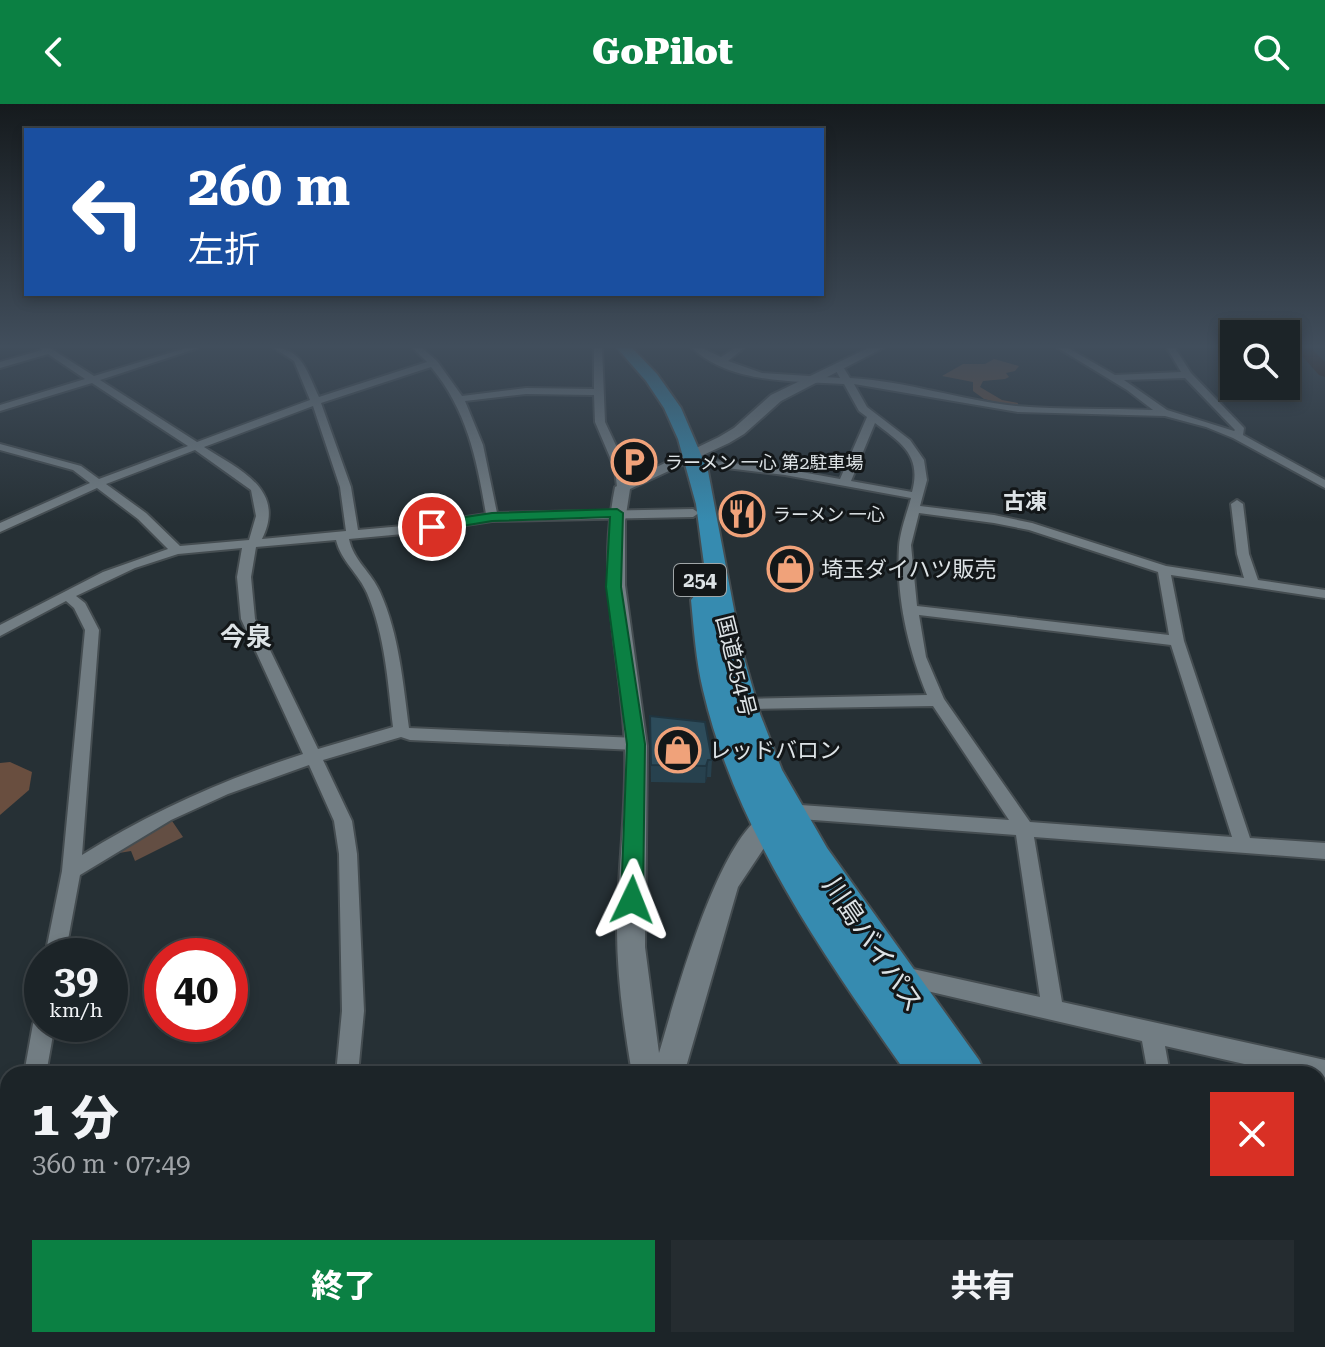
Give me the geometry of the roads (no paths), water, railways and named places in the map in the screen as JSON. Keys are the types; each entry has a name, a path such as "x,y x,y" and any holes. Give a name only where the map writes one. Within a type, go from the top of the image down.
{"highway":[{"name":"国道254号","path":"658,406 691,459 693,513 716,688 738,757 777,818"},
{"name":"国道254号","path":"669,406 708,503 722,614 743,704 760,751 777,818"},
{"name":"川島バイパス","path":"777,818 959,1066"},
{"name":"川島バイパス","path":"777,818 834,937 925,1066"}],"street":[{"path":"135,406 252,483 261,494 263,510 255,543 248,548 244,577 248,619 343,821 348,854 353,1011 348,1066"},
{"path":"0,528 99,483 303,406"},
{"path":"318,406 351,506 348,554 375,593 381,612 393,666 401,731"},
{"path":"464,406 474,433 492,517"},
{"path":"601,406 600,422 621,469 623,487 617,513 614,587 636,744 631,930 634,988 647,1066"},
{"path":"623,487 691,459 739,431 766,406"},
{"path":"861,406 915,452 921,468 905,545 919,657 937,700 1024,828 1053,1010"},
{"path":"997,406 1165,413 1210,425 1237,436 1325,488 1325,499"},
{"path":"1155,406 1165,413"},
{"path":"1217,406 1240,430 1237,436"},
{"path":"844,483 872,418"},
{"path":"0,447 68,465 99,483 173,543 177,550"},
{"path":"0,458 18,452"},
{"path":"691,459 844,483 915,503 1032,527 1164,570 1325,594"},
{"path":"1237,504 1243,554 1252,583"},
{"path":"0,631 112,570 177,550 347,536 492,517 693,513"},
{"path":"1164,570 1177,641 1243,843"},
{"path":"58,938 71,871 92,630 80,606 67,595"},
{"path":"911,610 1177,641"},
{"path":"743,704 937,700"},
{"path":"71,871 166,814 311,756 401,731 410,734 636,744"},
{"path":"670,1066 726,885 741,859 777,818 1024,828 1325,851"},
{"path":"894,975 1302,1066"},
{"path":"1152,1034 1158,1066"},
{"path":"36,1066 41,1042"}],"place":[{"name":"ラーメン 一心 第2駐車場","path":"634,462"},
{"name":"ラーメン 一心","path":"742,514"},
{"name":"埼玉ダイハツ販売","path":"790,569"},
{"name":"レッドバロン","path":"678,750"}],"district":[{"name":"古凍","path":"1025,501"},
{"name":"今泉","path":"246,637"}]}
